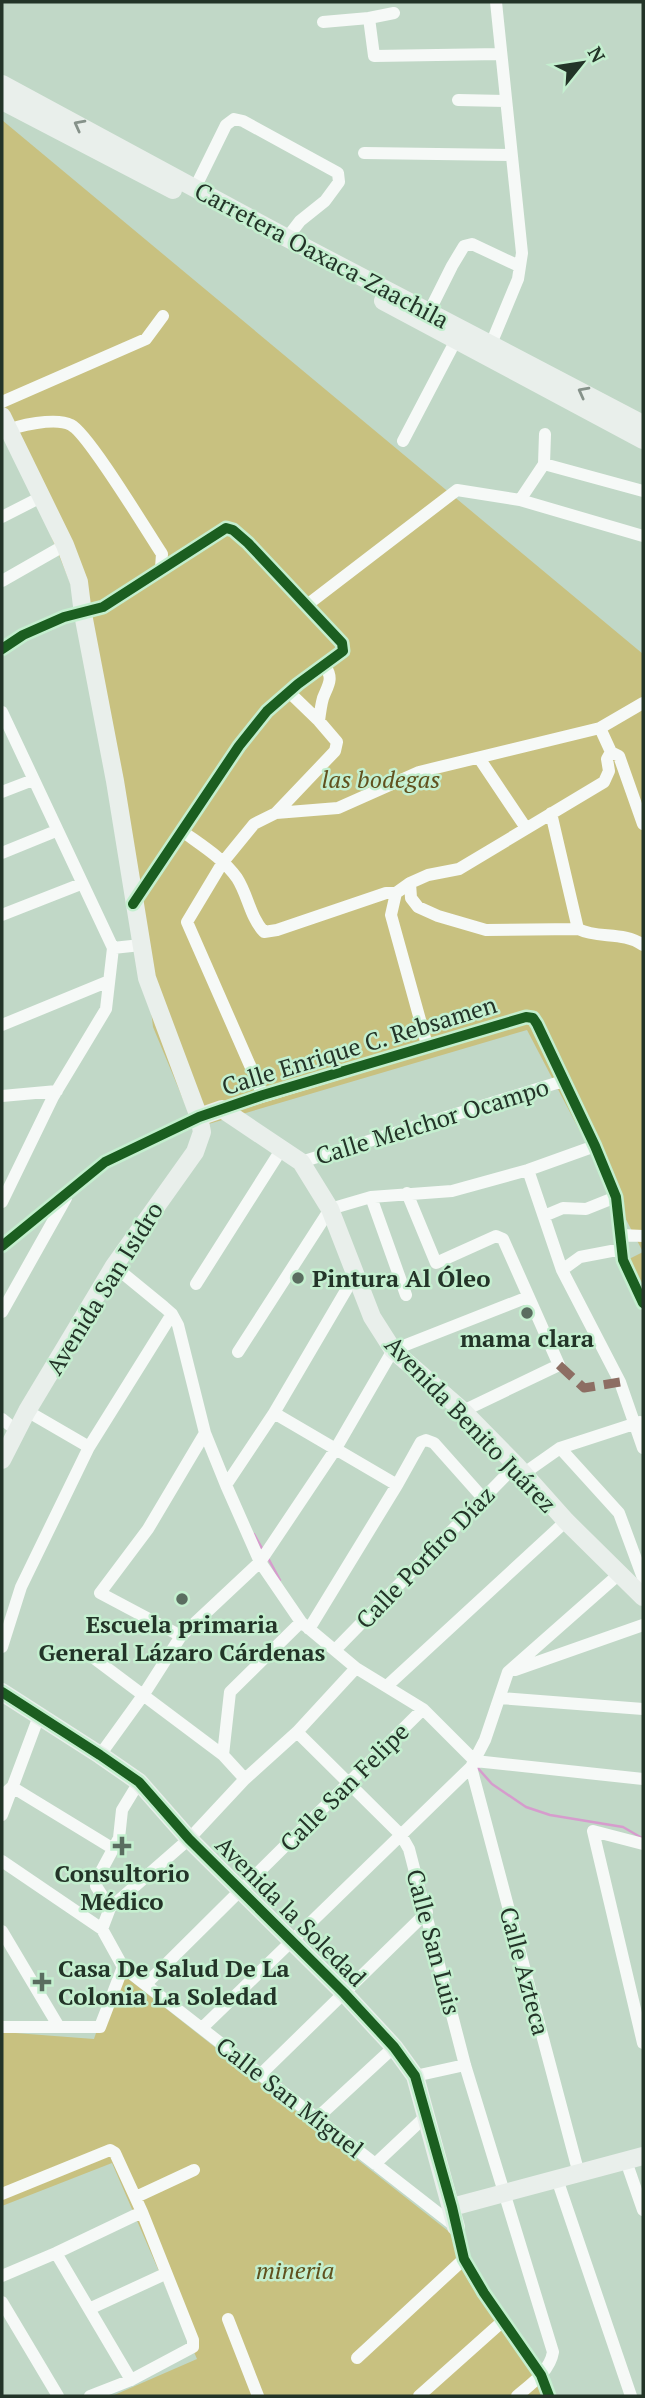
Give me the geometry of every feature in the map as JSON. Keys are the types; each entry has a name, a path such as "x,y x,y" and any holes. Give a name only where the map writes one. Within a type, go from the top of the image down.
{"main road":[{"name":"Carretera Oaxaca-Zaachila","path":"2,84 287,238 643,424"},
{"name":"Carretera Oaxaca-Zaachila","path":"2,101 190,198 643,440"},
{"path":"4,426 43,496 79,582 147,978 199,1117"},
{"name":"Calle Enrique C. Rebsamen","path":"199,1117 222,1109"},
{"name":"Avenida Benito Juárez","path":"222,1109 300,1162 330,1209 372,1317 393,1350 463,1411 565,1521 643,1597"},
{"name":"Avenida San Isidro","path":"2,1460 27,1411 114,1266 195,1152 202,1132 199,1117"},
{"name":"Avenida la Soledad","path":"2,1694 139,1782 189,1839 292,1940 394,2047 415,2076 456,2227"},
{"path":"452,2207 635,2159"}],"street":[{"path":"491,344 517,279 522,253 496,2"},
{"path":"323,22 394,13"},
{"path":"369,18 374,56 500,54"},
{"path":"458,100 505,101"},
{"path":"195,188 226,125 234,119 243,121 338,173 339,182 325,201 300,221 287,238"},
{"path":"364,153 511,155"},
{"path":"429,312 464,246 472,244 520,266"},
{"path":"2,401 146,339 163,316"},
{"path":"403,441 456,340"},
{"path":"4,426 46,422 72,425 88,441 162,554 161,568"},
{"path":"520,500 544,464 545,434"},
{"path":"544,464 643,491"},
{"path":"307,605 457,491 520,500 643,536"},
{"path":"2,517 43,496"},
{"path":"2,649 23,635 64,617 103,607 226,528 233,530 248,543 342,643 343,651 267,711 239,746 133,904"},
{"path":"2,581 65,545"},
{"path":"319,721 322,701 331,681 331,674 325,666"},
{"path":"263,1095 187,922 223,862 254,824 275,813 335,751 337,742 289,692"},
{"path":"275,813 338,808 419,772 600,728 643,703"},
{"path":"2,712 113,948 106,1009 57,1091 2,1202"},
{"path":"600,728 611,752 619,756 643,824"},
{"path":"182,831 223,862 237,879 256,923 264,932 277,930 386,893 396,893 428,875 459,869 604,782 609,771 607,759 611,752"},
{"path":"479,758 526,828"},
{"path":"2,792 33,780"},
{"path":"551,813 578,929"},
{"path":"2,853 57,831"},
{"path":"410,883 411,898 418,907 474,927 486,930 578,929 586,933 612,934 643,944"},
{"path":"2,915 81,884"},
{"path":"396,893 391,915 427,1045"},
{"path":"113,948 141,945"},
{"path":"2,1025 109,981"},
{"name":"Calle Enrique C. Rebsamen","path":"222,1109 526,1017 533,1018 563,1081"},
{"path":"563,1081 616,1197 623,1260 643,1303"},
{"name":"Calle Melchor Ocampo","path":"300,1162 563,1081"},
{"path":"2,1096 57,1091"},
{"path":"2,1246 105,1162 199,1117"},
{"path":"238,1352 330,1209 371,1198 452,1191 528,1170 595,1146"},
{"path":"196,1284 281,1150"},
{"path":"528,1170 562,1270 639,1422 643,1448"},
{"path":"2,1312 69,1191"},
{"path":"407,1193 436,1263 500,1236 559,1365 463,1411"},
{"path":"544,1216 563,1208 586,1209 616,1197"},
{"path":"371,1198 407,1295"},
{"path":"621,1235 643,1236"},
{"path":"562,1270 580,1257 622,1249"},
{"path":"114,1266 172,1314 178,1325 205,1433 226,1485 260,1562 305,1625 356,1668 388,1685 423,1709 473,1764 643,1779"},
{"path":"226,1485 274,1413 355,1275"},
{"path":"100,1755 181,1636 260,1562 335,1450 393,1350 528,1297"},
{"path":"2,1647 20,1587 89,1447 172,1314"},
{"path":"27,1411 89,1447"},
{"path":"274,1413 397,1485"},
{"path":"2,1419 17,1431"},
{"name":"Calle Porfiro Díaz","path":"335,1650 482,1497 520,1470 561,1448 639,1422"},
{"path":"181,1636 100,1593 148,1529 205,1433"},
{"path":"223,1755 229,1692 305,1625 397,1485 421,1442 426,1440 433,1443 482,1497"},
{"path":"561,1448 619,1513 643,1578"},
{"path":"388,1685 565,1521"},
{"path":"202,2028 473,1764 508,1672 618,1575"},
{"path":"508,1672 643,1625"},
{"path":"91,1657 223,1755 245,1780"},
{"path":"102,1929 110,1908 189,1839 356,1668"},
{"path":"500,1698 643,1709"},
{"name":"Calle San Felipe","path":"146,1984 423,1709"},
{"path":"2,1815 7,1791 39,1716"},
{"name":"Calle San Luis","path":"296,1732 401,1835 409,1849 466,2065 553,2352 541,2375"},
{"name":"Calle Azteca","path":"473,1764 579,2174"},
{"path":"110,1908 96,1886 119,1838 122,1810 139,1782"},
{"path":"7,1791 112,1848"},
{"path":"643,1844 593,1831 643,2043"},
{"path":"2,1861 102,1929 123,1967 100,2027 2,2027"},
{"path":"261,2074 426,1912"},
{"path":"2,1931 59,2027"},
{"name":"Calle San Miguel","path":"123,1967 456,2227"},
{"path":"317,2118 394,2047"},
{"path":"415,2076 466,2065"},
{"path":"375,2164 427,2115"},
{"path":"2,2194 110,2150 115,2152 136,2197 193,2340 193,2347 131,2380 90,2396"},
{"path":"635,2159 643,2210"},
{"path":"136,2197 194,2169"},
{"path":"558,2179 631,2396"},
{"path":"2,2276 142,2212"},
{"path":"456,2227 464,2259 541,2375 549,2396"},
{"path":"57,2253 131,2380"},
{"path":"357,2358 464,2259"},
{"path":"89,2309 165,2274"},
{"path":"2,2302 58,2396"},
{"path":"228,2319 253,2394"},
{"path":"419,2396 503,2321"},
{"path":"517,2396 541,2375"}],"green space":[{"name":"las bodegas","path":"2,120 643,654 643,1252 527,1030 195,1128 153,1027 147,978 83,614 2,417"},
{"path":"643,1252 643,1313 621,1263"},
{"name":"mineria","path":"117,1970 457,2238 462,2260 477,2296 523,2353 547,2396 112,2396 197,2359 112,2163 2,2206 2,2032 94,2039"}],"waterway":[{"path":"254,1534 263,1550"},
{"path":"268,1558 280,1580"},
{"path":"476,1766 492,1784 526,1807 550,1815 623,1827 642,1838"}],"marked path":[{"path":"559,1365 584,1388 620,1382"}],"cycle path":[{"path":"2,649 23,635 64,617 103,607 226,528 233,530 248,543 342,643 343,651 267,711 239,746 133,904"},
{"path":"2,1246 105,1162 199,1117 263,1095 526,1017 533,1018 537,1024 616,1197 623,1260 643,1303"},
{"path":"2,1692 139,1782 189,1839 344,1993 394,2047 415,2076 464,2259 484,2293 541,2375 549,2396"}],"place":[{"name":"Pintura Al Óleo","path":"298,1278"},
{"name":"mama clara","path":"527,1313"},
{"name":"Escuela primaria General Lázaro Cárdenas","path":"182,1599"},
{"name":"Consultorio Médico","path":"122,1846"},
{"name":"Casa De Salud De La Colonia La Soledad","path":"42,1982"}]}
